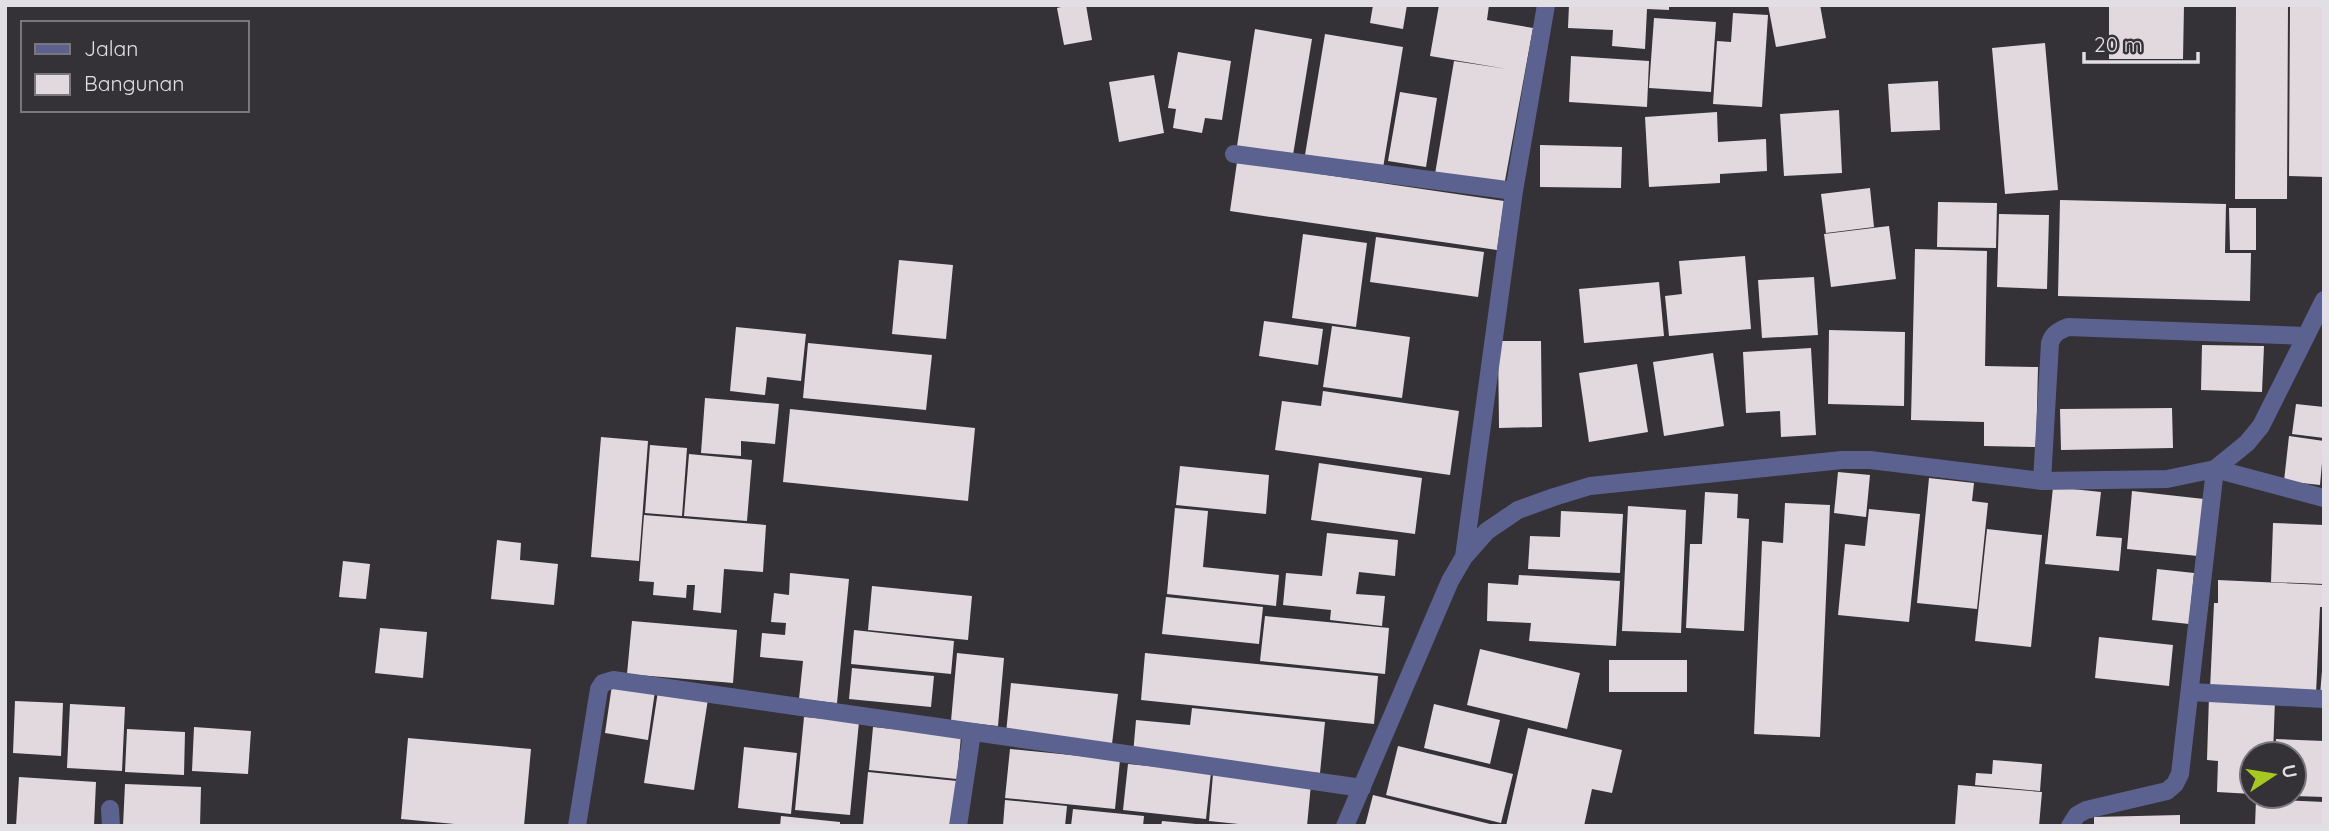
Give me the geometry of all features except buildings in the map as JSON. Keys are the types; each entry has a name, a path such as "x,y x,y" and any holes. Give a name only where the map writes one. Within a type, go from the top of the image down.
{"street":[{"path":"1464,557 1514,191 1545,5"},
{"path":"1234,154 1514,191"},
{"path":"1345,826 1450,581 1464,557 1487,531 1518,510 1590,486 1851,460 2042,481 2167,479 2215,469 2248,443 2260,426 2324,300"},
{"path":"2042,481 2050,343 2052,336 2059,331 2068,327 2305,336"},
{"path":"2215,469 2324,498"},
{"path":"2070,826 2077,815 2085,810 2155,796 2167,791 2175,785 2180,774 2215,469"},
{"path":"577,826 599,689 603,683 613,680 1362,788"},
{"path":"2190,692 2324,699"},
{"path":"958,826 972,733"}]}
